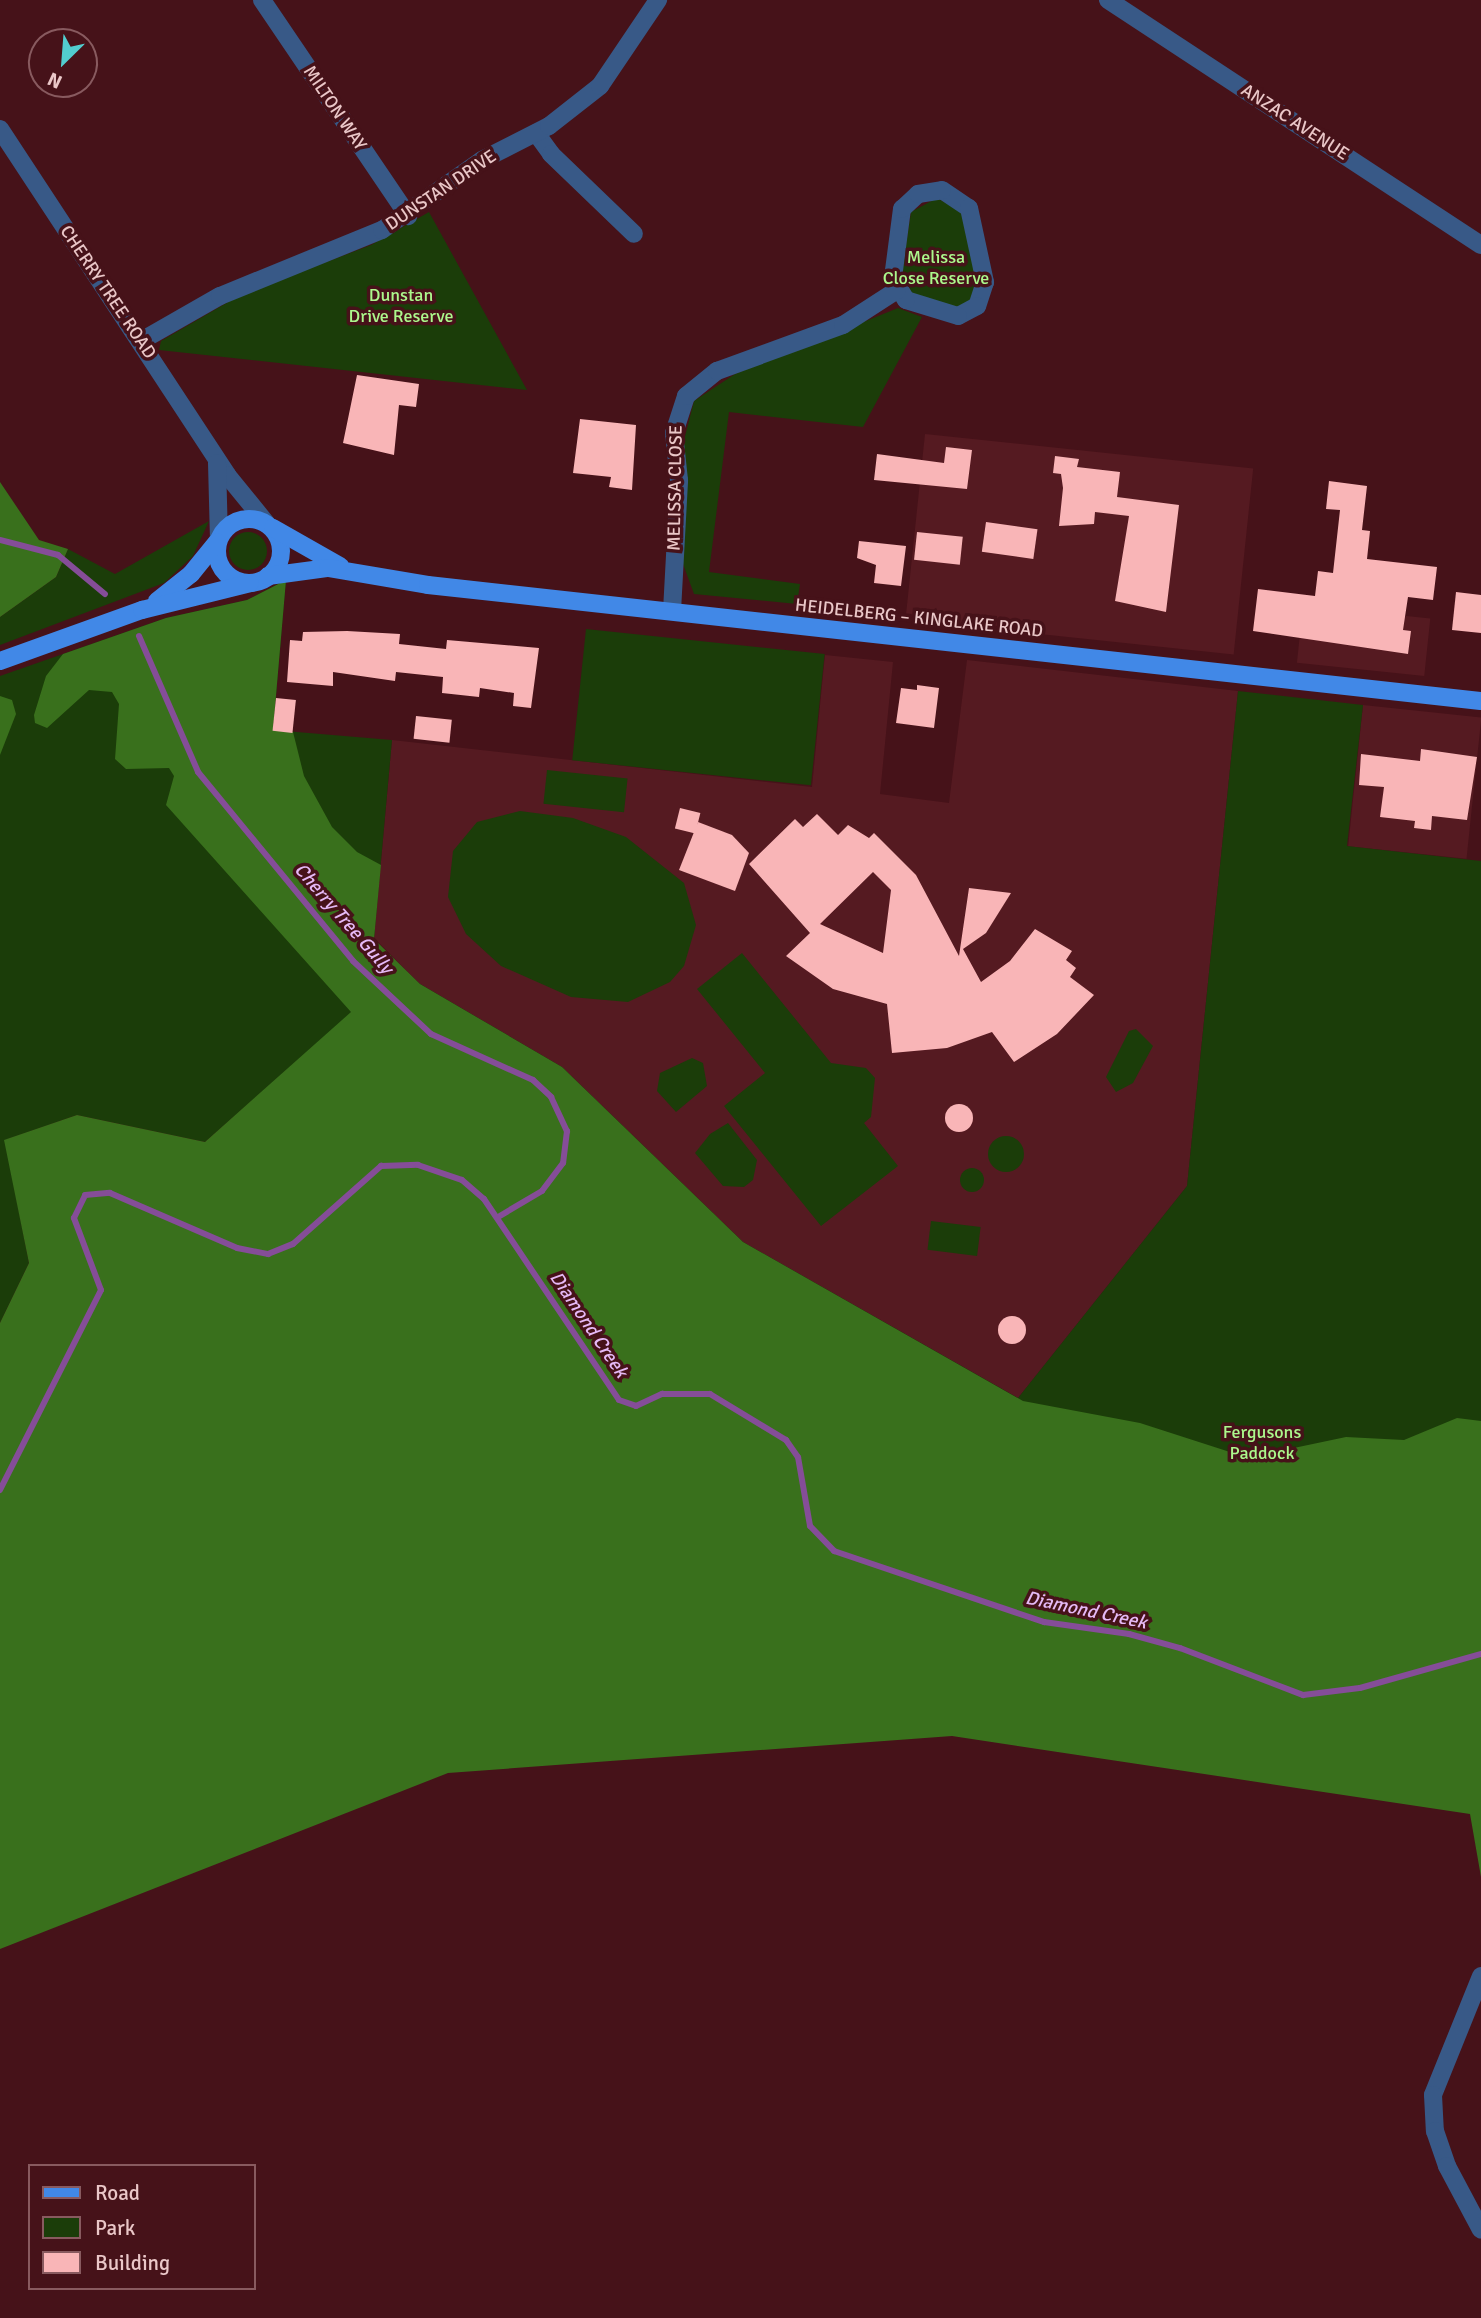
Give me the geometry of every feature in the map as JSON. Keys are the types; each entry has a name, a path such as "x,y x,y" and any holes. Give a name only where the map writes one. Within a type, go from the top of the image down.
{"main road":[{"path":"0,661 142,610 268,576 281,552 269,526 241,519 218,540 178,586 142,610"},
{"name":"HEIDELBERG – KINGLAKE ROAD","path":"269,526 353,572"},
{"path":"218,540 223,571 250,583"},
{"name":"HEIDELBERG – KINGLAKE ROAD","path":"268,576 303,568 353,572 672,611 1481,701"}],"street":[{"name":"MILTON WAY","path":"262,0 408,216"},
{"name":"DUNSTAN DRIVE","path":"141,341 220,296 408,216 482,160 536,133 600,86 658,0"},
{"name":"ANZAC AVENUE","path":"1116,2 1479,239"},
{"name":"CHERRY TREE ROAD","path":"0,130 215,456 269,526"},
{"path":"536,133 551,154 634,233"},
{"path":"925,191 958,197 975,225 985,282 977,306 958,316 941,315 913,304 897,290 894,266 902,209 925,191"},
{"name":"MELISSA CLOSE","path":"672,611 679,480 674,432 686,396 717,371 843,325 897,290"},
{"name":"CHERRY TREE ROAD","path":"215,456 221,489 218,540"},
{"path":"1481,1976 1433,2095 1435,2131 1447,2166 1481,2231"}],"shaded area":[{"path":"925,434 1253,468 1234,654 905,620"},
{"path":"1303,605 1430,618 1424,676 1297,663"},
{"path":"825,655 893,662 880,794 949,803 967,660 1238,691 1187,1186 1018,1398 743,1242 562,1067 420,984 374,938 392,740 812,787"},
{"path":"1363,705 1481,717 1467,859 1348,846"}],"green space":[{"name":"Melissa Close Reserve","path":"937,198 960,211 966,224 976,284 972,301 958,309 912,293 902,272 911,212"},
{"name":"Dunstan Drive Reserve","path":"429,212 527,390 159,350 161,341 242,294 371,245"},
{"path":"898,308 922,317 863,427 729,412 709,572 800,584 797,604 694,594 683,564 683,444 694,401 735,374"},
{"path":"0,482 39,540 68,549 56,577 0,617"},
{"path":"209,521 193,556 164,583 0,645 0,617 56,577 68,549 115,574"},
{"path":"248,532 261,538 267,551 261,564 248,570 235,564 229,551 235,538"},
{"name":"Fergusons Paddock","path":"286,580 273,730 392,740 374,938 396,964 420,984 562,1067 743,1242 1018,1398 1187,1186 1238,691 1363,705 1347,846 1481,861 1481,1654 1410,1673 351,1013 205,1142 77,1115 5,1140 29,1263 0,1323 0,676 166,618 247,600"},
{"path":"286,580 273,730 293,732 304,776 332,827 357,852 381,865 374,939 420,984 562,1067 743,1242 1023,1401 1140,1423 1233,1453 1270,1453 1346,1437 1404,1440 1457,1418 1481,1421 1481,1877 1470,1814 952,1736 448,1773 0,1949 0,1323 29,1263 4,1140 77,1115 205,1142 351,1012 166,805 174,776 169,768 126,769 115,759 119,704 112,692 89,690 47,728 35,723 34,715 46,676 63,654 166,618 247,600"},
{"path":"586,629 825,654 811,785 572,760"},
{"path":"0,696 12,700 16,714 0,755"},
{"path":"547,770 628,778 624,812 543,804"},
{"path":"520,811 573,818 626,837 684,883 696,925 684,966 670,982 628,1002 571,997 501,966 466,934 448,897 453,851 477,822"},
{"path":"742,953 831,1063 866,1068 875,1078 871,1117 864,1123 898,1166 821,1226 724,1106 765,1073 697,989"},
{"path":"1136,1029 1153,1046 1133,1083 1116,1092 1106,1077 1129,1031"},
{"path":"692,1058 703,1063 707,1086 676,1112 657,1091 660,1073"},
{"path":"728,1123 757,1160 753,1180 744,1187 723,1186 695,1153 710,1134"},
{"path":"1006,1136 1019,1141 1024,1154 1019,1167 1006,1172 993,1167 988,1154 993,1141"},
{"path":"972,1168 981,1171 984,1180 981,1189 972,1192 963,1189 960,1180 963,1171"},
{"path":"931,1221 981,1227 977,1256 927,1250"}],"building":[{"path":"357,375 419,384 416,407 399,405 394,455 343,443"},
{"path":"580,419 636,425 632,490 609,487 611,477 573,473"},
{"path":"946,447 972,450 967,489 874,480 877,454 944,463"},
{"path":"1055,456 1079,459 1077,467 1120,472 1117,497 1179,505 1166,612 1115,601 1129,516 1095,512 1094,524 1059,526 1063,488 1061,474 1053,473"},
{"path":"1329,481 1367,486 1362,530 1370,531 1367,559 1437,567 1433,600 1408,597 1403,630 1411,631 1408,654 1253,631 1258,589 1315,596 1318,571 1333,573 1340,510 1326,509"},
{"path":"986,522 1037,529 1033,559 982,552"},
{"path":"917,532 963,537 960,565 914,560"},
{"path":"859,541 906,546 901,586 874,583 876,565 857,558"},
{"path":"1456,592 1481,595 1481,633 1452,630"},
{"path":"303,632 400,634 399,644 446,649 447,640 539,648 531,708 513,706 514,693 480,688 479,697 442,693 443,677 396,672 395,681 333,672 333,686 287,682 290,640 302,641"},
{"path":"917,685 939,688 934,728 896,723 901,688 917,690"},
{"path":"276,698 296,700 292,733 273,731"},
{"path":"416,716 452,720 449,743 414,739"},
{"path":"1421,749 1477,757 1467,820 1432,816 1431,830 1414,828 1415,821 1380,817 1384,787 1359,785 1361,754 1420,761"},
{"path":"680,808 700,813 695,833 675,828"},
{"path":"817,814 838,835 848,825 869,838 874,833 916,875 959,956 969,888 1011,893 986,933 963,949 981,982 1010,961 1035,929 1072,951 1066,960 1076,968 1070,977 1094,995 1057,1034 1014,1062 992,1032 947,1048 892,1053 887,1004 833,989 786,956 810,933 749,864 795,819 803,827","holes":["873,872 891,890 883,953 820,924"]},
{"path":"698,822 732,835 749,853 735,891 679,870"},
{"path":"959,1104 969,1108 973,1118 969,1128 959,1132 949,1128 945,1118 949,1108"},
{"path":"1012,1316 1022,1320 1026,1330 1022,1340 1012,1344 1002,1340 998,1330 1002,1320"}],"waterway":[{"name":"Cherry Tree Gully","path":"0,540 58,555 105,594"},
{"name":"Cherry Tree Gully","path":"139,636 198,772 353,961 431,1034 533,1080 551,1097 567,1131 563,1163 542,1191 498,1217"},
{"name":"Diamond Creek","path":"0,1490 101,1290 74,1218 85,1195 110,1193 237,1248 268,1254 293,1244 381,1166 418,1165 462,1180 484,1199 619,1400 636,1406 662,1394 710,1394 786,1440 798,1457 810,1526 834,1551 1044,1622 1129,1634 1180,1648 1303,1695 1360,1688 1481,1654"}]}
